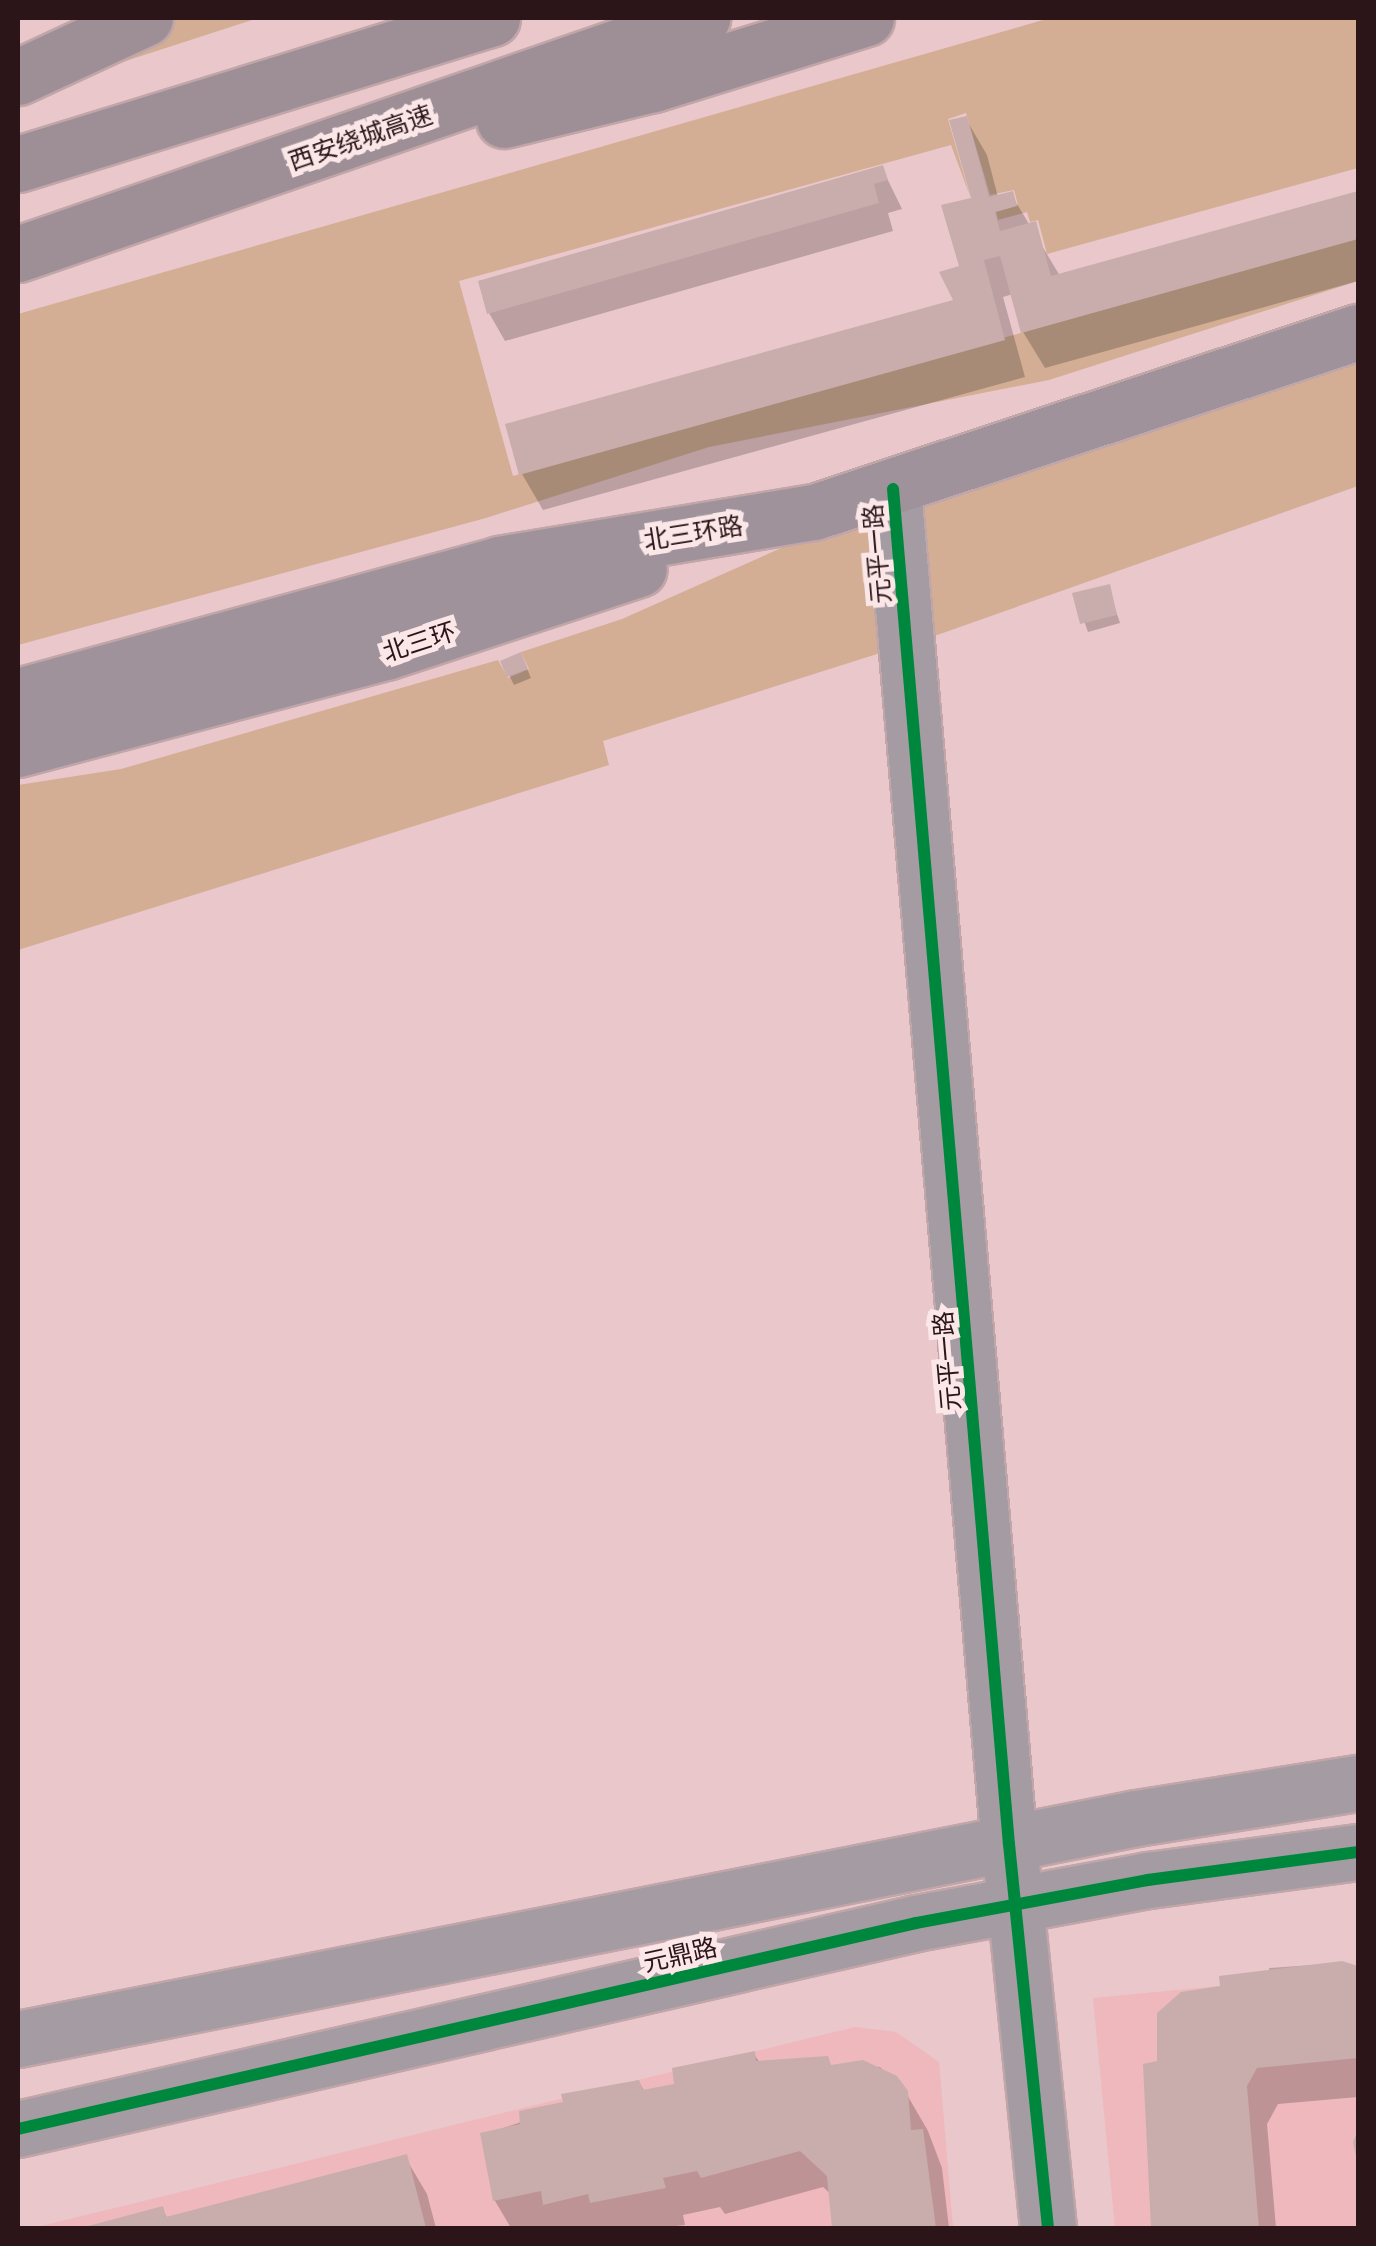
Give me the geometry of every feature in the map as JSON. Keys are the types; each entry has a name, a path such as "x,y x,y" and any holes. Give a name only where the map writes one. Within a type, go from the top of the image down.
{"highway":[{"path":"18,78 145,18"},
{"path":"18,164 492,18"},
{"name":"西安绕城高速","path":"18,254 702,18"},
{"path":"204,192 653,84 866,18"},
{"name":"北三环路","path":"18,696 499,564 814,512 1358,332"},
{"name":"北三环","path":"18,749 386,652 814,512"}],"street":[{"name":"元平一路","path":"893,489 1009,1844 1048,2228"},
{"name":"元鼎路","path":"18,2039 1009,1844 1358,1782"},
{"name":"元鼎路","path":"18,2129 1018,1904 1358,1852"}],"shaded area":[{"path":"162,18 258,18 67,80"},
{"path":"1050,18 1358,18 1358,168 1047,254 1038,220 1030,222 1027,212 998,220 996,212 1018,205 1014,190 990,195 966,113 948,119 970,196 951,145 459,281 513,476 1358,238 1358,281 1049,380 709,447 486,518 18,645 18,314"},
{"path":"1358,352 1358,486 940,634 603,741 609,765 18,950 18,785 121,769 498,660 508,678 529,669 521,652 622,619 882,503"},
{"path":"1358,1973 1358,2228 1115,2228 1093,1998"},
{"path":"855,2027 896,2032 939,2062 953,2228 33,2228"}],"building":[{"path":"967,116 989,197 1013,191 1017,206 995,212 1000,231 1036,221 1051,276 1358,191 1358,239 1021,333 1000,256 984,260 1005,340 519,475 505,424 953,300 939,272 959,266 941,205 971,198 949,120"},
{"path":"883,165 888,180 874,184 879,203 487,314 478,281"},
{"path":"1110,584 1117,615 1080,624 1072,593"},
{"path":"521,652 528,669 507,677 500,661"},
{"path":"1342,1961 1358,1966 1358,2058 1257,2068 1247,2086 1259,2228 1151,2228 1143,2064 1157,2061 1157,2013 1181,1992 1220,1986 1219,1976"},
{"path":"755,2051 756,2061 828,2056 831,2065 863,2060 897,2076 908,2091 911,2130 923,2129 936,2228 832,2228 827,2176 800,2151 701,2178 697,2171 663,2178 666,2188 590,2203 588,2194 543,2205 541,2191 493,2201 480,2133 520,2124 519,2111 563,2102 561,2094 639,2080 643,2090 674,2084 672,2068"},
{"path":"1358,2130 1358,2165 1353,2142"},
{"path":"407,2154 426,2228 81,2228 163,2206 166,2217"}],"cycle path":[{"path":"893,489 1009,1844 1048,2228"},
{"path":"18,2129 916,1923 1148,1880 1358,1852"}]}
